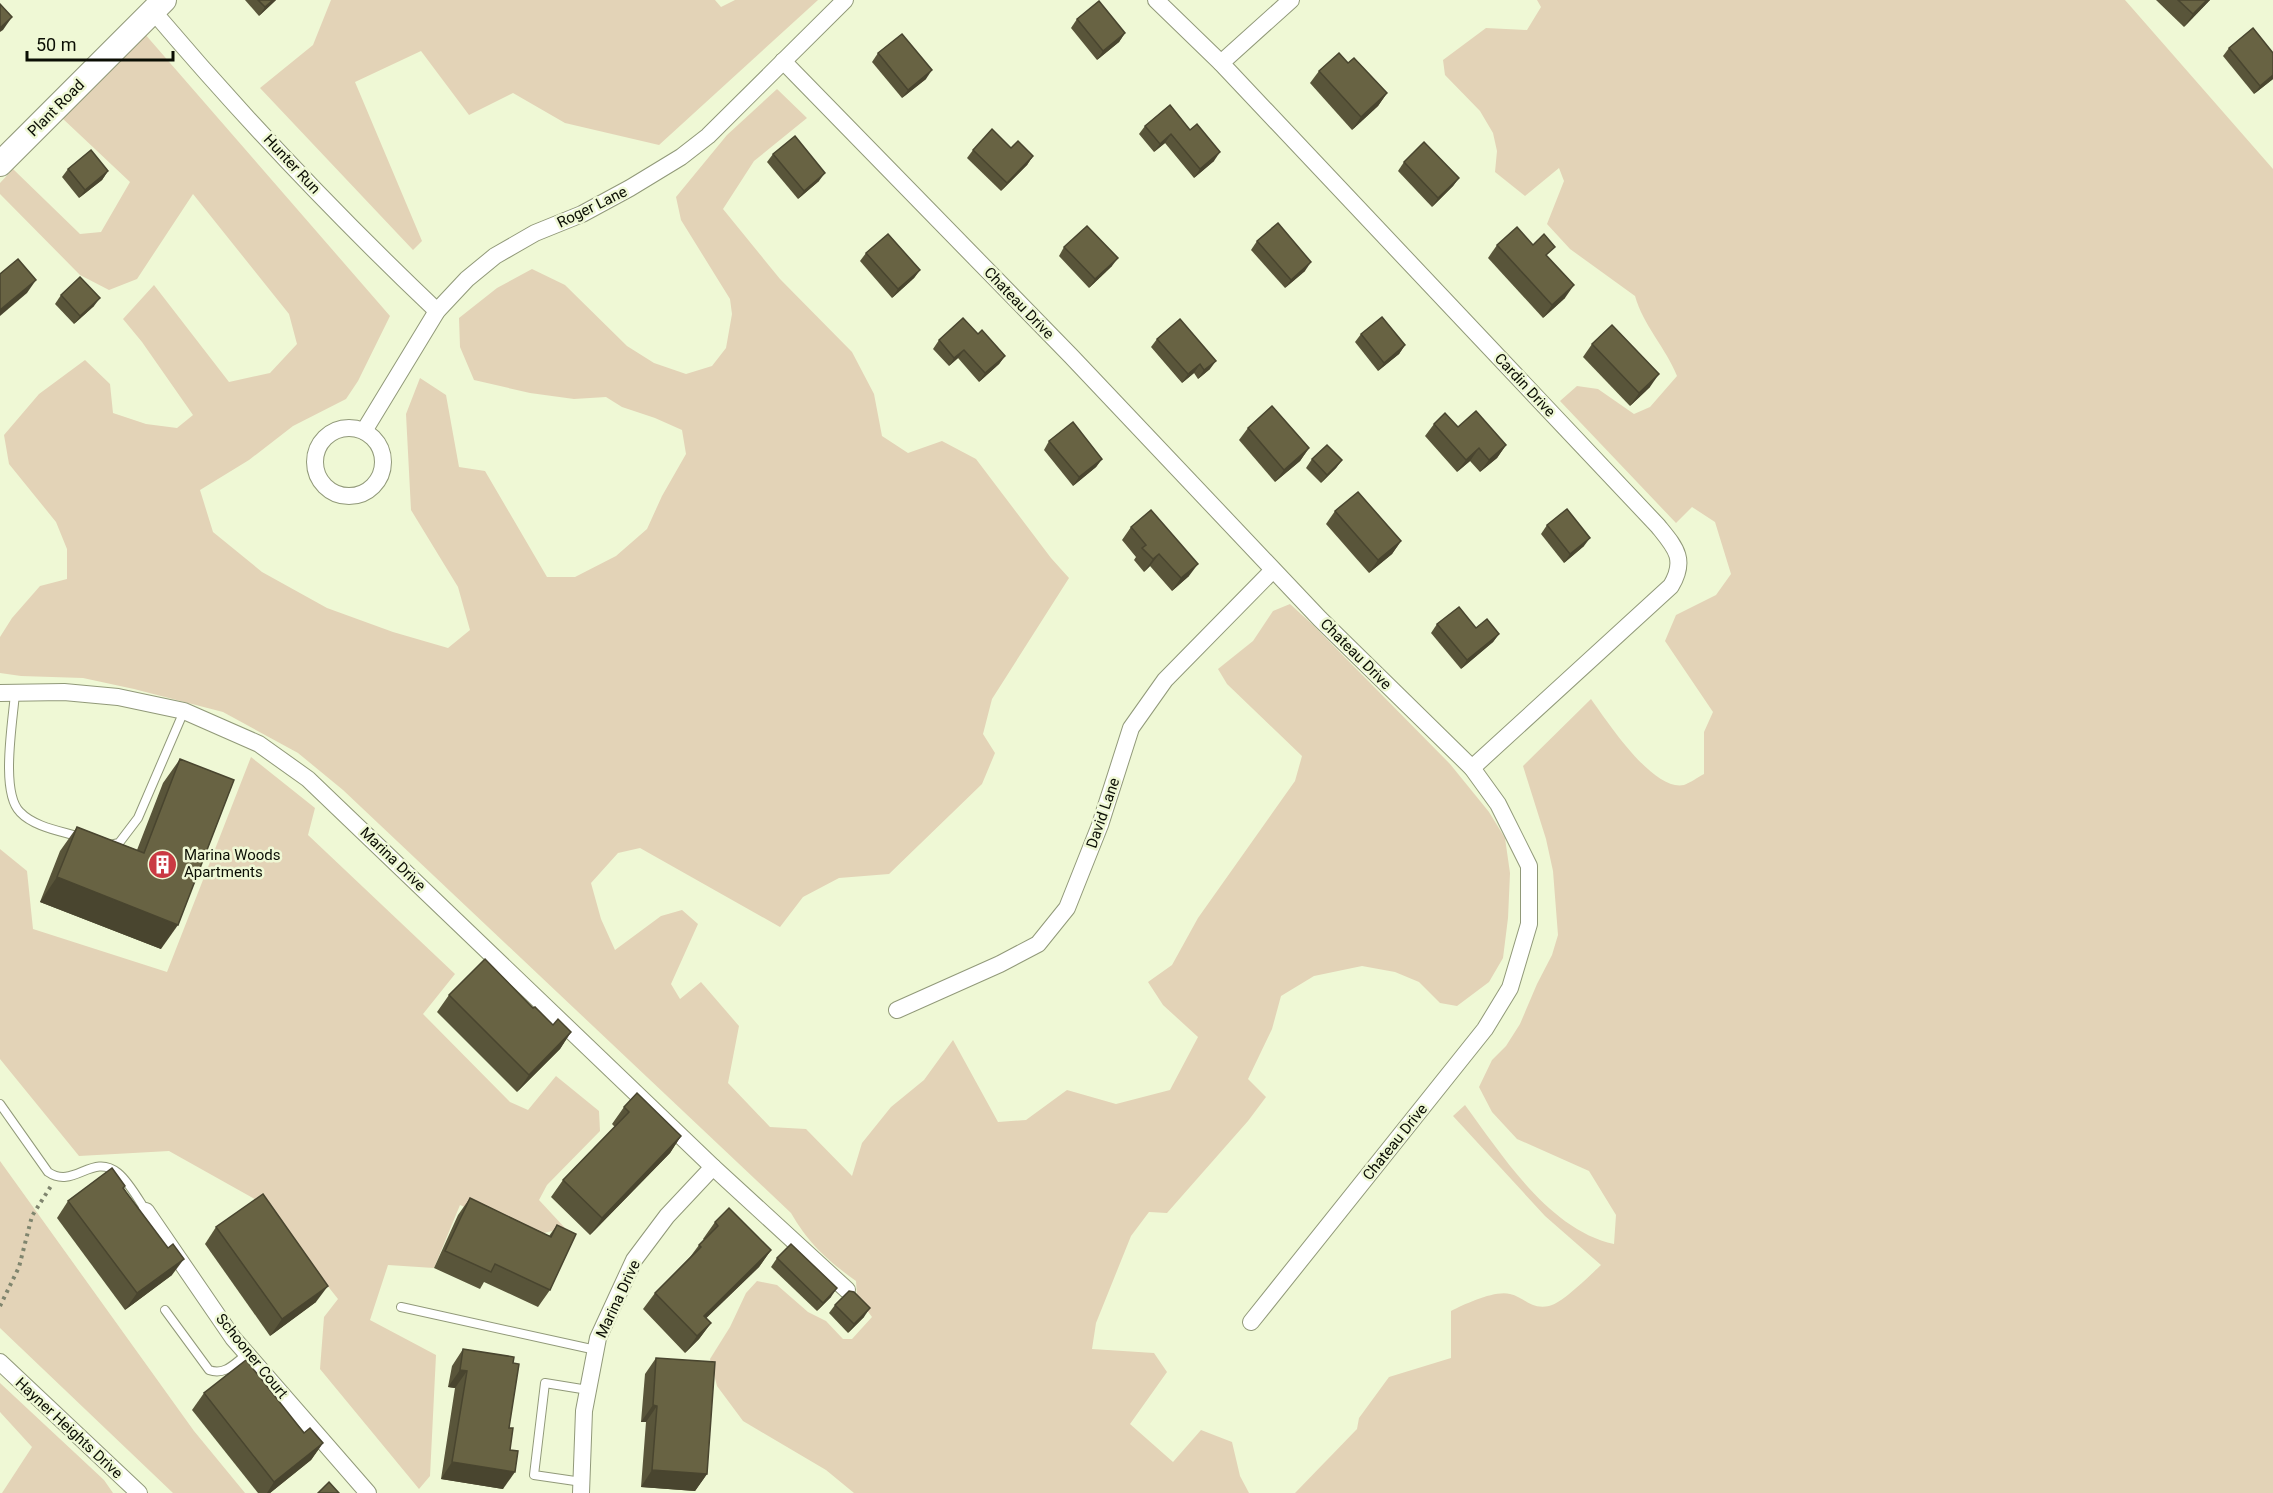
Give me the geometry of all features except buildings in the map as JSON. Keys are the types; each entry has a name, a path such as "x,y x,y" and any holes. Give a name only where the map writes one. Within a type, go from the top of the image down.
{"street":[{"name":"Roger Lane","path":"364,431 437,310 467,279 495,256 535,233 582,214 681,157 708,136 845,0"},
{"name":"Cardin Drive","path":"1156,0 1221,63 1521,379 1676,548 1679,560 1677,576 1671,586 1472,768"},
{"path":"1221,63 1291,0"},
{"name":"Plant Road","path":"0,164 158,5"},
{"name":"Hunter Run","path":"158,5 199,65 370,247 437,310"},
{"name":"Chateau Drive","path":"783,61 1071,356 1274,570 1472,768 1498,804 1529,866 1529,924 1510,988 1485,1029 1251,1322"},
{"path":"344,428 364,431 378,444 382,453 382,472 372,489 363,494 354,497 335,494 320,481 316,472 314,462 320,443 335,430 344,428"},
{"name":"David Lane","path":"897,1010 1000,964 1038,944 1067,909 1100,825 1131,728 1165,680 1274,570"},
{"name":"Marina Drive","path":"8,693 64,692 118,697 184,711 259,744 308,779 713,1167 847,1290"},
{"name":"Marina Drive","path":"581,1488 584,1411 598,1338 634,1260 667,1216 713,1167"},
{"name":"Schooner Court","path":"146,1211 233,1338 368,1493"},
{"name":"Hayner Heights Drive","path":"0,1362 139,1493"}],"lane":[{"path":"8,693 8,780 11,799 19,812 32,820 88,839"},
{"path":"98,842 108,845 119,843 129,833 138,818 184,711"},
{"path":"0,1104 42,1166 57,1178 76,1175 100,1166 111,1169 119,1174 146,1211"},
{"path":"401,1307 596,1350"},
{"path":"165,1310 209,1370 224,1371 247,1354"},
{"path":"581,1488 534,1475 545,1383 588,1390"}],"path":[{"path":"0,1306 19,1267 32,1215 57,1178"}],"shaded area":[{"path":"331,0 715,0 721,7 735,0 818,0 659,145 565,123 513,93 469,115 421,51 355,82 422,241 413,250 260,88 313,45"},
{"path":"1537,0 2125,0 2273,169 2273,1493 1295,1493 1357,1429 1359,1418 1389,1377 1451,1358 1451,1311 1480,1298 1504,1293 1537,1306 1549,1306 1569,1294 1601,1265 1545,1216 1453,1116 1465,1105 1511,1167 1548,1207 1568,1223 1590,1236 1614,1244 1616,1215 1589,1171 1517,1139 1492,1112 1479,1087 1492,1060 1506,1046 1520,1024 1552,955 1558,935 1553,871 1546,839 1523,766 1591,699 1619,738 1645,767 1659,778 1672,784 1684,785 1704,774 1704,732 1713,712 1665,641 1676,615 1716,595 1731,574 1715,522 1692,507 1676,523 1560,401 1577,386 1598,389 1634,414 1650,407 1677,376 1643,317 1635,296 1570,249 1547,224 1564,181 1559,168 1525,196 1495,172 1497,151 1493,133 1480,111 1445,75 1443,60 1486,28 1527,30 1541,7"},
{"path":"144,33 390,316 358,381 346,399 293,426 249,460 200,490 213,532 262,572 327,608 393,632 448,648 470,630 458,587 411,510 406,414 420,378 446,395 459,467 485,471 547,577 575,577 616,556 647,529 662,496 686,454 682,430 622,407 606,397 574,399 530,393 474,380 460,347 459,318 497,288 532,269 565,285 627,346 654,363 686,374 712,366 726,348 732,314 730,299 681,220 676,197 727,135 777,89 807,118 754,161 723,209 780,279 852,352 874,394 882,436 908,453 942,441 976,459 1051,558 1069,578 992,699 983,734 995,753 982,784 889,874 839,878 803,897 780,927 640,848 618,853 591,883 601,919 615,950 661,916 682,910 698,924 671,984 680,999 701,982 739,1026 728,1083 770,1127 806,1129 852,1176 862,1143 891,1107 924,1080 953,1040 998,1122 1026,1120 1067,1090 1116,1104 1170,1090 1198,1037 1163,1005 1148,982 1172,965 1198,918 1295,781 1302,756 1227,684 1218,669 1253,641 1273,611 1290,604 1313,625 1450,764 1489,812 1505,838 1510,873 1503,958 1489,982 1457,1006 1440,1003 1419,982 1395,972 1362,966 1314,976 1281,996 1272,1029 1248,1079 1266,1097 1248,1121 1167,1213 1149,1212 1131,1236 1096,1323 1092,1349 1154,1353 1167,1372 1130,1424 1173,1462 1201,1430 1232,1442 1240,1476 1249,1493 854,1493 826,1470 743,1421 717,1386 710,1359 730,1327 746,1293 757,1281 777,1285 808,1312 826,1321 843,1339 852,1339 872,1317 857,1297 856,1281 819,1251 791,1213 343,790 298,753 223,712 83,678 0,673 0,637 12,618 40,586 67,579 67,549 56,522 9,464 4,435 39,394 85,360 110,384 113,413 146,424 177,428 193,415 142,342 123,319 154,285 229,382 270,373 297,344 289,314 193,194 137,279 109,290 80,275 0,194 0,183 13,169 80,234 101,232 130,182 61,117"},
{"path":"251,757 315,808 308,835 455,974 423,1014 510,1102 528,1110 556,1076 599,1111 600,1131 547,1185 539,1200 565,1228 531,1236 460,1205 434,1268 388,1265 370,1320 436,1355 430,1476 419,1489 320,1369 324,1317 338,1299 262,1203 169,1151 79,1156 0,1059 0,849 27,871 33,929 167,972"},
{"path":"0,1161 194,1431 245,1493 173,1493 0,1328"},
{"path":"0,1383 104,1480 113,1493 2,1493 32,1447 0,1412"}],"place":[{"name":"Marina Woods Apartments","path":"163,864"}]}
